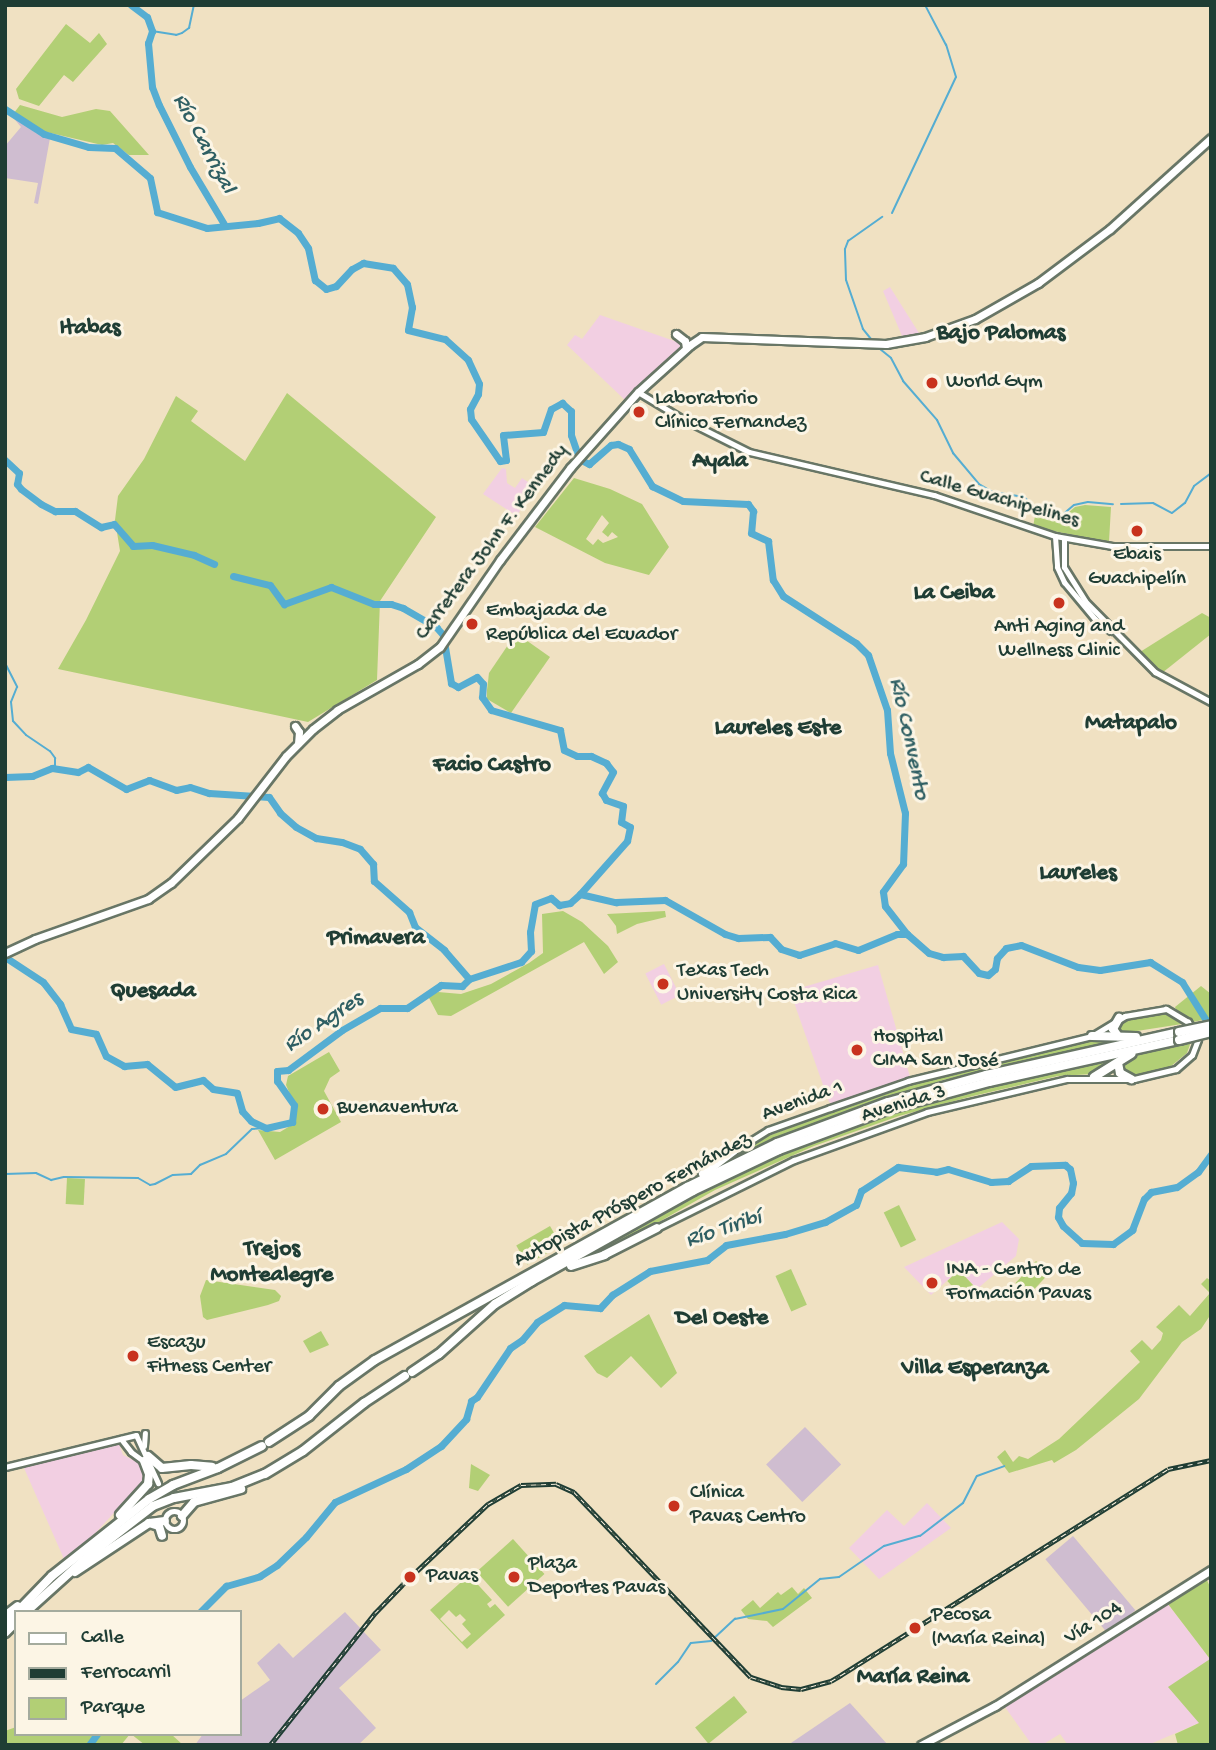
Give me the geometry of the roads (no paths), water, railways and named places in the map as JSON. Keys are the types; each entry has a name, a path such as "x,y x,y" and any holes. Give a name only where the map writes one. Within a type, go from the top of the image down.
{"highway":[{"path":"1118,1036 1113,1029 1119,1018"},
{"name":"Autopista Próspero Fernández","path":"18,1610 153,1506 174,1498 232,1487 265,1474 303,1451 364,1403 439,1354 495,1304 693,1191 826,1131 890,1109 1176,1037 1211,1025"},
{"name":"Autopista Próspero Fernández","path":"28,1610 87,1547 163,1490 219,1468 265,1444 309,1416 338,1386 375,1360 687,1187 789,1139 888,1102 986,1074 1211,1032"},
{"path":"1092,1035 1176,1037"},
{"path":"1094,1077 1126,1055 1176,1037"},
{"path":"1118,1063 1120,1073 1131,1079"},
{"path":"1114,1079 1118,1063"},
{"path":"687,1187 734,1151"},
{"path":"532,1282 604,1255 657,1228"},
{"path":"146,1459 162,1468 191,1465 219,1468"},
{"path":"87,1547 146,1488 149,1474 146,1459"},
{"path":"179,1513 194,1502 232,1493 265,1474"},
{"path":"5,1616 54,1580 149,1522 166,1518"},
{"path":"149,1522 159,1526 162,1536"}],"main road":[{"name":"Carretera John F. Kennedy","path":"7,952 148,900 174,880 252,803 298,743 337,710 418,664 440,646 548,495 638,392 702,337 886,344 925,337 959,326 1009,301 1062,266 1127,215 1211,138"},
{"path":"676,334 685,341 686,348"},
{"path":"295,726 299,736 298,743"},
{"name":"Vía 104","path":"920,1745 995,1706 1211,1570"}],"street":[{"name":"Calle Guachipelines","path":"638,392 674,415 749,452 933,495 1055,536 1112,546 1211,546"},
{"path":"1055,536 1057,567 1064,582 1095,619 1155,672 1211,702"},
{"path":"1064,538 1064,567 1070,580 1111,631"},
{"name":"Avenida 1","path":"734,1151 768,1130 908,1081 1092,1035 1119,1018 1166,1009"},
{"name":"Avenida 3","path":"657,1228 794,1160 893,1123 1052,1082 1094,1077 1131,1079 1176,1069 1192,1055 1198,1039 1182,1017 1166,1009"},
{"path":"128,1447 145,1433"},
{"path":"5,1467 120,1439 138,1439"},
{"path":"120,1439 146,1459"},
{"path":"128,1447 132,1441 138,1439"},
{"path":"138,1439 158,1483"},
{"path":"168,1504 179,1513 183,1523 177,1529 169,1527 166,1518 168,1504"},
{"path":"166,1518 179,1513"}],"waterway":[{"name":"Río Carrizal","path":"131,5 147,17 152,31 148,43 152,87 159,105 190,167 224,224"},
{"path":"152,31 176,35 182,33 189,28 194,5"},
{"path":"892,213 956,77 946,45 925,5"},
{"name":"Río Convento","path":"5,109 44,134 89,147 115,148 150,178 157,212 207,228 279,218 298,233 308,248 315,280 326,289 336,286 352,269 363,263 393,268 407,284 412,307 408,330 445,339 468,360 479,384 478,394 470,409 471,419 500,461 506,460 503,435 543,432 551,409 562,403 571,411 571,435 578,455"},
{"path":"871,339 863,329 846,280 845,249 848,241 882,217"},
{"path":"880,349 891,358 903,381 937,420 953,453 979,484 993,492 1024,497 1033,505 1060,517 1074,505 1088,502 1113,504"},
{"name":"Río Convento","path":"583,461 589,464 611,445 618,444 629,449 652,486 683,501 748,504 753,511 751,533 768,541 773,580 783,596 856,643 868,655 887,710 890,753 905,813 903,864 883,892 885,906 907,934"},
{"path":"5,460 19,473 17,484 21,489 55,511 75,511 101,527 114,524 133,546 152,545 194,555 214,564"},
{"path":"1121,504 1153,503 1172,513 1185,503 1194,486 1211,473"},
{"path":"233,576 270,585 284,604 331,587 374,604 391,604 403,608 437,628 443,635 451,683 458,687 477,677 483,684 482,697 491,710 560,730 564,750 577,756 591,756 606,763 613,772 602,793 606,800 623,806 621,822 630,827 627,841 580,894"},
{"path":"5,663 17,687 11,702 13,721 26,735 50,751 55,758 55,768"},
{"path":"5,777 32,776 52,768 78,772 88,767 126,789 149,780 176,790 190,787 209,793 269,797 280,813 296,827 316,838 342,842 360,849 373,864 374,881 409,912 415,927 444,950 469,979"},
{"name":"Río Agres","path":"5,957 43,982 60,1004 71,1029 96,1034 106,1056 124,1066 147,1064 175,1087 203,1080 213,1089 237,1093 242,1111 251,1121 266,1128 292,1122 294,1105 277,1081 277,1071 288,1070 342,1030 380,1008 407,1008 441,985 462,986 469,979 521,962 531,951 530,932 535,904 551,898 559,905 570,903 580,894 616,902 665,900 725,934 738,938 770,937 781,949 799,955 835,943 858,950 897,934 907,934 929,953 943,957 963,956 979,973 988,975 995,969 997,958 1006,948 1021,945 1078,967 1100,970 1150,962 1182,982 1211,1028"},
{"path":"5,1174 36,1173 51,1180 64,1177 138,1178 150,1185 173,1175 191,1174 200,1165 226,1154 252,1129 266,1128"},
{"name":"Río Tiribí","path":"202,1610 226,1586 260,1576 277,1565 306,1537 335,1502 406,1469 441,1446 466,1419 471,1401 477,1397 510,1348 522,1340 537,1322 564,1305 600,1308 612,1295 650,1271 707,1260 726,1245 785,1234 825,1222 856,1205 861,1191 898,1167 936,1172 948,1169 991,1182 1008,1181 1031,1166 1065,1165 1070,1169 1073,1183 1071,1193 1059,1208 1058,1217 1063,1226 1082,1243 1113,1244 1132,1230 1144,1199 1151,1192 1177,1187 1198,1172 1211,1154"},
{"path":"656,1684 678,1662 691,1643 711,1641 735,1619 783,1609 820,1579 839,1577 884,1546 920,1536 963,1503 977,1476 1004,1466"},
{"name":"Río Tiribí","path":"89,1745 96,1736"}],"railway":[{"path":"270,1745 375,1613 488,1504 521,1485 556,1484 574,1492 751,1677 781,1687 801,1689 831,1681 1168,1469 1211,1460"}],"place":[{"name":"World Gym","path":"932,383"},
{"name":"Laboratorio Clínico Fernandez","path":"639,412"},
{"name":"Ebais Guachipelín","path":"1137,531"},
{"name":"Anti Aging and Wellness Clinic","path":"1059,603"},
{"name":"Embajada de República del Ecuador","path":"472,624"},
{"name":"Texas Tech University Costa Rica","path":"663,984"},
{"name":"Hospital CIMA San José","path":"857,1050"},
{"name":"Buenaventura","path":"323,1109"},
{"name":"INA - Centro de Formación Pavas","path":"932,1283"},
{"name":"Escazu Fitness Center","path":"133,1356"},
{"name":"Clínica Pavas Centro","path":"674,1506"},
{"name":"Pavas","path":"410,1577"},
{"name":"Plaza Deportes Pavas","path":"514,1577"},
{"name":"Pecosa (María Reina)","path":"915,1628"}],"district":[{"name":"Itabas","path":"90,329"},
{"name":"Bajo Palomas","path":"1001,334"},
{"name":"Ayala","path":"720,462"},
{"name":"La Ceiba","path":"954,594"},
{"name":"Matapalo","path":"1131,724"},
{"name":"Laureles Este","path":"778,729"},
{"name":"Facio Castro","path":"492,766"},
{"name":"Laureles","path":"1078,874"},
{"name":"Primavera","path":"376,939"},
{"name":"Quesada","path":"153,992"},
{"name":"Trejos Montealegre","path":"272,1263"},
{"name":"Del Oeste","path":"722,1319"},
{"name":"Villa Esperanza","path":"975,1369"},
{"name":"María Reina","path":"913,1678"}]}
